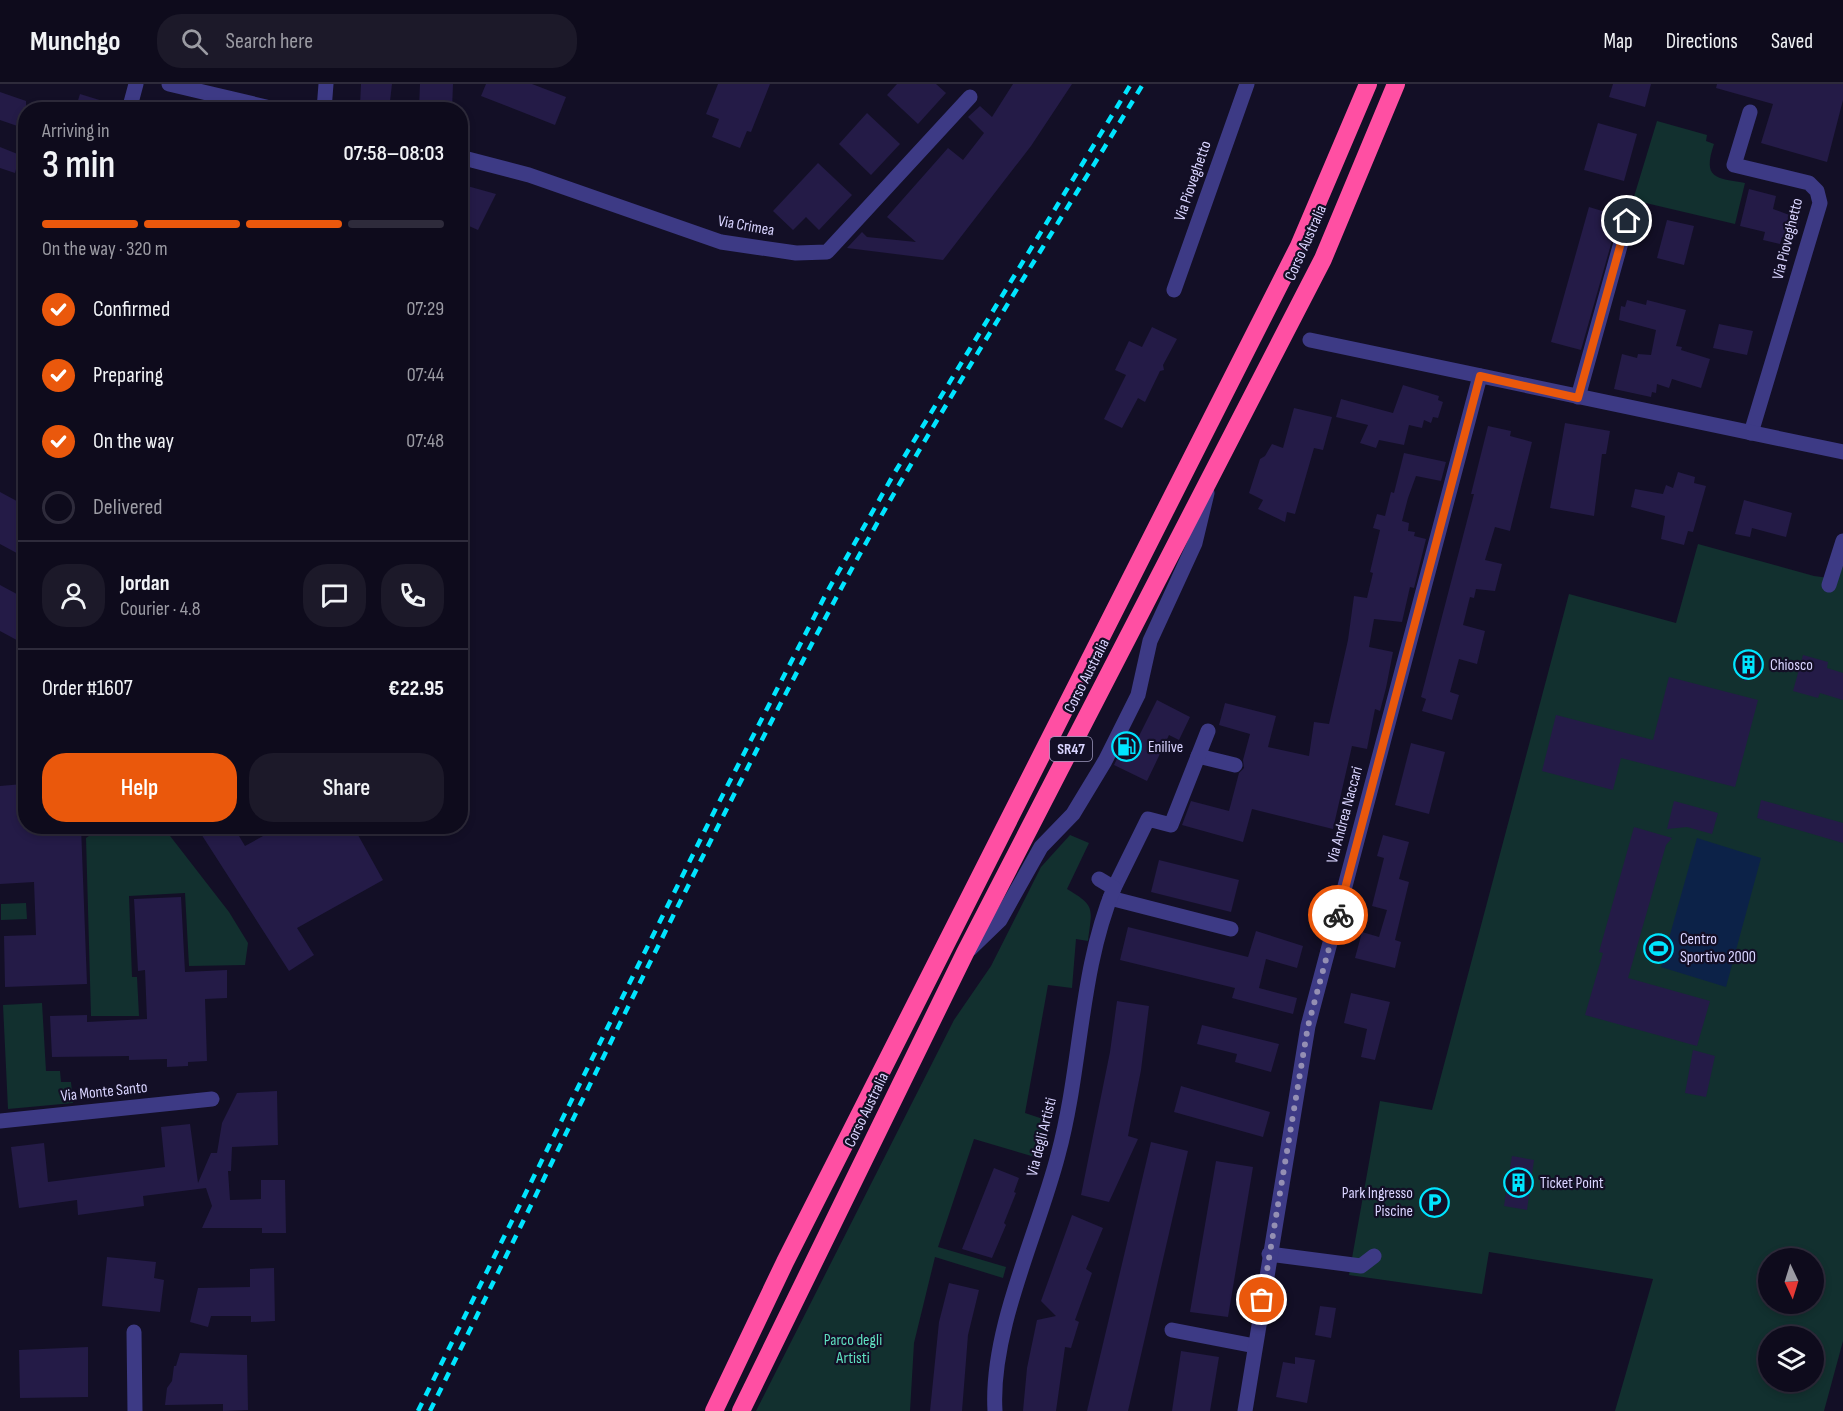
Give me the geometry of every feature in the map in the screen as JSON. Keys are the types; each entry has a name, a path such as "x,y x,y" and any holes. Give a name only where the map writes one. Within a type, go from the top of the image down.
{"highway":[{"name":"Corso Australia","path":"714,1411 785,1262 1299,246 1368,84"},
{"name":"Corso Australia","path":"742,1410 965,953 1323,259 1396,84"}],"street":[{"path":"131,102 136,84"},
{"path":"169,84 245,102"},
{"path":"325,102 326,84"},
{"name":"Via Pioveghetto","path":"1174,290 1247,84"},
{"name":"Via Crimea","path":"468,159 529,175 721,242 796,253 827,252 970,97"},
{"name":"Via Pioveghetto","path":"1750,112 1734,165 1809,183 1817,191 1820,203 1751,433"},
{"path":"1578,398 1627,221"},
{"path":"1310,340 1843,452"},
{"name":"Via Andrea Naccari","path":"1245,1411 1308,1026 1480,376"},
{"path":"965,953 1000,920 1041,847 1073,814 1105,761 1138,695 1150,641 1166,600 1195,543 1210,481"},
{"path":"1829,585 1843,541"},
{"path":"1208,731 1198,756 1235,765"},
{"name":"Via degli Artisti","path":"995,1411 998,1366 1006,1327 1018,1279 1058,1156 1078,1058 1094,948 1112,893 1148,819 1171,825 1198,756"},
{"path":"1100,879 1112,893 1231,929"},
{"name":"Via Monte Santo","path":"0,1121 212,1099"},
{"path":"1269,1254 1360,1266 1374,1256"},
{"path":"1172,1330 1255,1346"},
{"path":"134,1332 135,1411"}],"green space":[{"path":"1657,121 1707,135 1706,141 1714,144 1710,164 1714,175 1726,180 1745,183 1735,224 1633,200"},
{"name":"Centro Sportivo 2000","path":"1698,544 1814,576 1836,579 1843,555 1843,1341 1824,1411 1615,1411 1653,1279 1489,1252 1482,1294 1349,1275 1380,1101 1432,1110 1569,594 1676,623"},
{"path":"92,834 169,834 229,912 248,943 245,965 189,966 185,893 129,896 132,977 137,977 139,1016 91,1016 86,838"},
{"name":"Parco degli Artisti","path":"1070,835 1089,843 1067,889 1087,904 1091,915 1088,941 1076,939 1072,988 1048,985 1025,1113 1046,1120 1035,1157 974,1139 938,1247 1006,1267 1003,1278 935,1257 914,1343 910,1411 756,1411 954,1020 991,966 1041,867"},
{"path":"26,903 27,919 1,920 1,904"},
{"path":"42,1003 46,1071 60,1071 61,1082 71,1082 73,1103 8,1109 3,1005"}],"water":[{"path":"1697,838 1761,858 1726,987 1661,967"}],"building":[{"path":"361,84 392,84 390,102 360,102"},
{"path":"420,84 453,84 452,102 419,102"},
{"path":"486,84 532,84 566,97 555,125 481,96"},
{"path":"718,84 770,84 751,132 747,131 740,148 712,137 719,119 706,114"},
{"path":"897,84 936,84 946,93 918,124 887,95"},
{"path":"1013,84 1072,84 1031,146 943,260 847,248 862,232 867,237 916,242 887,217 948,148 963,160 984,133 968,117 980,106 992,117"},
{"path":"1613,84 1651,84 1645,107 1609,97"},
{"path":"1717,84 1843,84 1843,100 1827,162 1761,143 1773,104 1716,88"},
{"path":"0,92 26,101 18,102 18,126 0,120"},
{"path":"80,94 106,102 78,102"},
{"path":"867,113 900,144 871,175 839,144"},
{"path":"1598,123 1637,134 1624,181 1584,170"},
{"path":"0,147 18,154 15,173 0,168"},
{"path":"818,163 852,195 819,230 806,217 793,230 773,211"},
{"path":"468,186 496,194 478,230 468,226"},
{"path":"1749,189 1776,196 1773,209 1800,219 1795,240 1782,237 1780,244 1763,240 1765,232 1740,226"},
{"path":"1589,207 1619,216 1581,350 1551,342"},
{"path":"1667,220 1694,226 1684,265 1657,258"},
{"path":"1627,300 1646,305 1647,300 1686,310 1676,346 1682,347 1681,350 1710,359 1701,388 1672,379 1669,388 1657,384 1656,393 1652,392 1651,397 1614,389 1622,354 1637,358 1638,354 1651,355 1656,330 1619,320 1621,306 1625,307"},
{"path":"1719,324 1753,331 1747,355 1713,348"},
{"path":"1152,327 1177,339 1163,365 1164,370 1160,371 1145,402 1138,398 1122,428 1104,419 1126,375 1115,370 1129,341 1142,347"},
{"path":"1403,385 1439,396 1438,400 1443,402 1438,418 1433,417 1431,423 1424,420 1422,428 1409,425 1404,445 1379,440 1376,448 1360,443 1368,425 1336,417 1341,399 1393,413"},
{"path":"1294,408 1332,417 1323,450 1314,448 1295,514 1287,512 1285,522 1258,509 1263,500 1249,493 1260,459 1265,456 1272,444 1283,448"},
{"path":"1565,423 1610,431 1606,454 1602,454 1594,516 1550,508"},
{"path":"1488,426 1511,431 1510,436 1532,442 1510,531 1495,527 1485,560 1502,564 1495,591 1476,589 1474,598 1470,597 1463,625 1485,631 1477,664 1459,659 1450,692 1459,695 1452,720 1422,711 1426,699 1421,697 1474,494 1471,494"},
{"path":"1404,453 1446,462 1441,481 1416,476 1408,498 1402,521 1409,523 1408,531 1415,532 1414,536 1426,539 1414,588 1410,587 1402,622 1374,619 1369,647 1393,652 1386,688 1380,711 1375,709 1367,749 1352,746 1333,829 1252,809 1243,842 1182,825 1191,801 1229,811 1239,773 1244,768 1243,760 1250,734 1219,725 1225,703 1276,716 1268,747 1309,756 1314,722 1329,724 1348,640 1354,596 1367,598 1373,573 1370,572 1380,530 1373,528 1377,514 1385,516 1391,492 1394,493"},
{"path":"1678,472 1695,477 1694,483 1706,486 1693,532 1688,531 1684,545 1661,539 1665,516 1631,507 1635,489 1663,494 1666,485 1673,488"},
{"path":"0,492 18,502 18,554 0,544"},
{"path":"1744,500 1792,513 1786,537 1752,528 1750,537 1735,534"},
{"path":"0,585 18,595 18,641 0,631"},
{"name":"Chiosco","path":"1749,650 1759,653 1764,663 1760,673 1745,681 1735,665 1740,653"},
{"path":"1803,655 1828,662 1827,668 1843,673 1843,700 1820,693 1818,698 1793,691"},
{"path":"1669,677 1758,700 1735,787 1621,758 1613,790 1542,771 1556,715 1653,740"},
{"path":"1157,700 1190,717 1179,740 1169,735 1147,781 1114,765 1128,736 1137,740"},
{"path":"1411,743 1445,752 1429,814 1395,805"},
{"path":"18,784 18,834 81,834 87,984 5,987 4,936 36,935 34,882 0,884 0,786"},
{"path":"1761,800 1843,823 1843,843 1757,818"},
{"path":"1674,801 1718,813 1712,834 1687,827 1667,829"},
{"path":"1634,827 1672,838 1666,845 1628,978 1710,1001 1697,1046 1585,1015 1603,953 1599,952"},
{"path":"201,834 238,834 245,846 267,834 357,834 383,880 297,928 314,955 289,971"},
{"path":"1383,835 1409,842 1399,879 1409,882 1395,940 1401,942 1395,968 1355,958 1362,932 1379,937 1387,910 1372,906 1384,858 1377,856"},
{"path":"1159,860 1239,880 1231,912 1151,892"},
{"path":"181,897 185,972 227,970 227,998 205,999 207,1061 188,1062 188,1066 167,1067 167,1059 129,1060 129,1056 52,1057 50,1016 87,1015 87,1022 147,1019 145,970 138,971 134,899"},
{"path":"1128,927 1248,957 1256,931 1303,946 1297,968 1266,959 1259,988 1297,998 1293,1014 1232,998 1235,988 1120,960"},
{"path":"1351,993 1390,1002 1375,1060 1361,1057 1367,1029 1344,1023"},
{"path":"1117,1001 1149,1006 1141,1070 1128,1136 1138,1139 1109,1202 1081,1195 1110,1052"},
{"path":"1202,1025 1279,1044 1271,1072 1235,1062 1237,1054 1197,1044"},
{"path":"1693,1050 1715,1056 1706,1097 1685,1093"},
{"path":"1181,1086 1270,1112 1263,1137 1174,1112"},
{"path":"277,1091 278,1145 232,1147 231,1171 228,1171 230,1200 261,1199 261,1180 285,1180 286,1233 262,1233 262,1228 202,1228 212,1206 206,1188 143,1196 144,1206 78,1215 77,1200 19,1208 11,1147 44,1143 48,1182 165,1167 161,1127 190,1124 198,1183 211,1153 217,1153 222,1123 237,1093"},
{"path":"1151,1142 1188,1151 1128,1411 1087,1411"},
{"name":"Ticket Point","path":"1512,1156 1534,1160 1527,1210 1504,1206"},
{"path":"1216,1161 1253,1167 1228,1317 1190,1312"},
{"path":"994,1168 1019,1178 1014,1192 1016,1193 1004,1223 1006,1225 992,1258 962,1249"},
{"path":"1072,1215 1103,1228 1086,1269 1092,1273 1075,1320 1079,1322 1071,1348 1065,1347 1056,1411 1023,1411 1027,1368 1037,1320 1056,1316 1041,1301"},
{"path":"107,1257 156,1262 154,1278 164,1280 160,1312 102,1306"},
{"path":"274,1268 275,1321 251,1322 251,1316 211,1316 208,1327 190,1322 198,1288 250,1287 250,1269"},
{"path":"949,1283 979,1290 968,1335 962,1411 930,1411 939,1322"},
{"path":"1320,1306 1336,1308 1331,1338 1315,1335"},
{"path":"88,1347 88,1397 20,1398 19,1350"},
{"path":"1181,1351 1219,1357 1210,1411 1172,1411"},
{"path":"180,1353 247,1355 248,1410 223,1411 223,1404 165,1405 167,1388 172,1381 174,1366 176,1366"},
{"path":"1295,1357 1315,1360 1307,1403 1276,1397 1283,1362 1295,1364"}],"railway":[{"path":"418,1411 715,810 827,592 895,472 1131,84"},
{"path":"430,1411 680,901 836,598 947,403 1143,84"}],"way so far":[{"path":"1262,1300 1308,1026 1338,915"}],"place":[{"name":"Chiosco","path":"1749,665"},
{"name":"Enilive","path":"1127,747"},
{"name":"Centro Sportivo 2000","path":"1659,948"},
{"name":"Ticket Point","path":"1519,1183"},
{"name":"Park Ingresso Piscine","path":"1434,1202"}],"route":[{"path":"1338,915 1480,376 1578,398 1627,221"}]}
